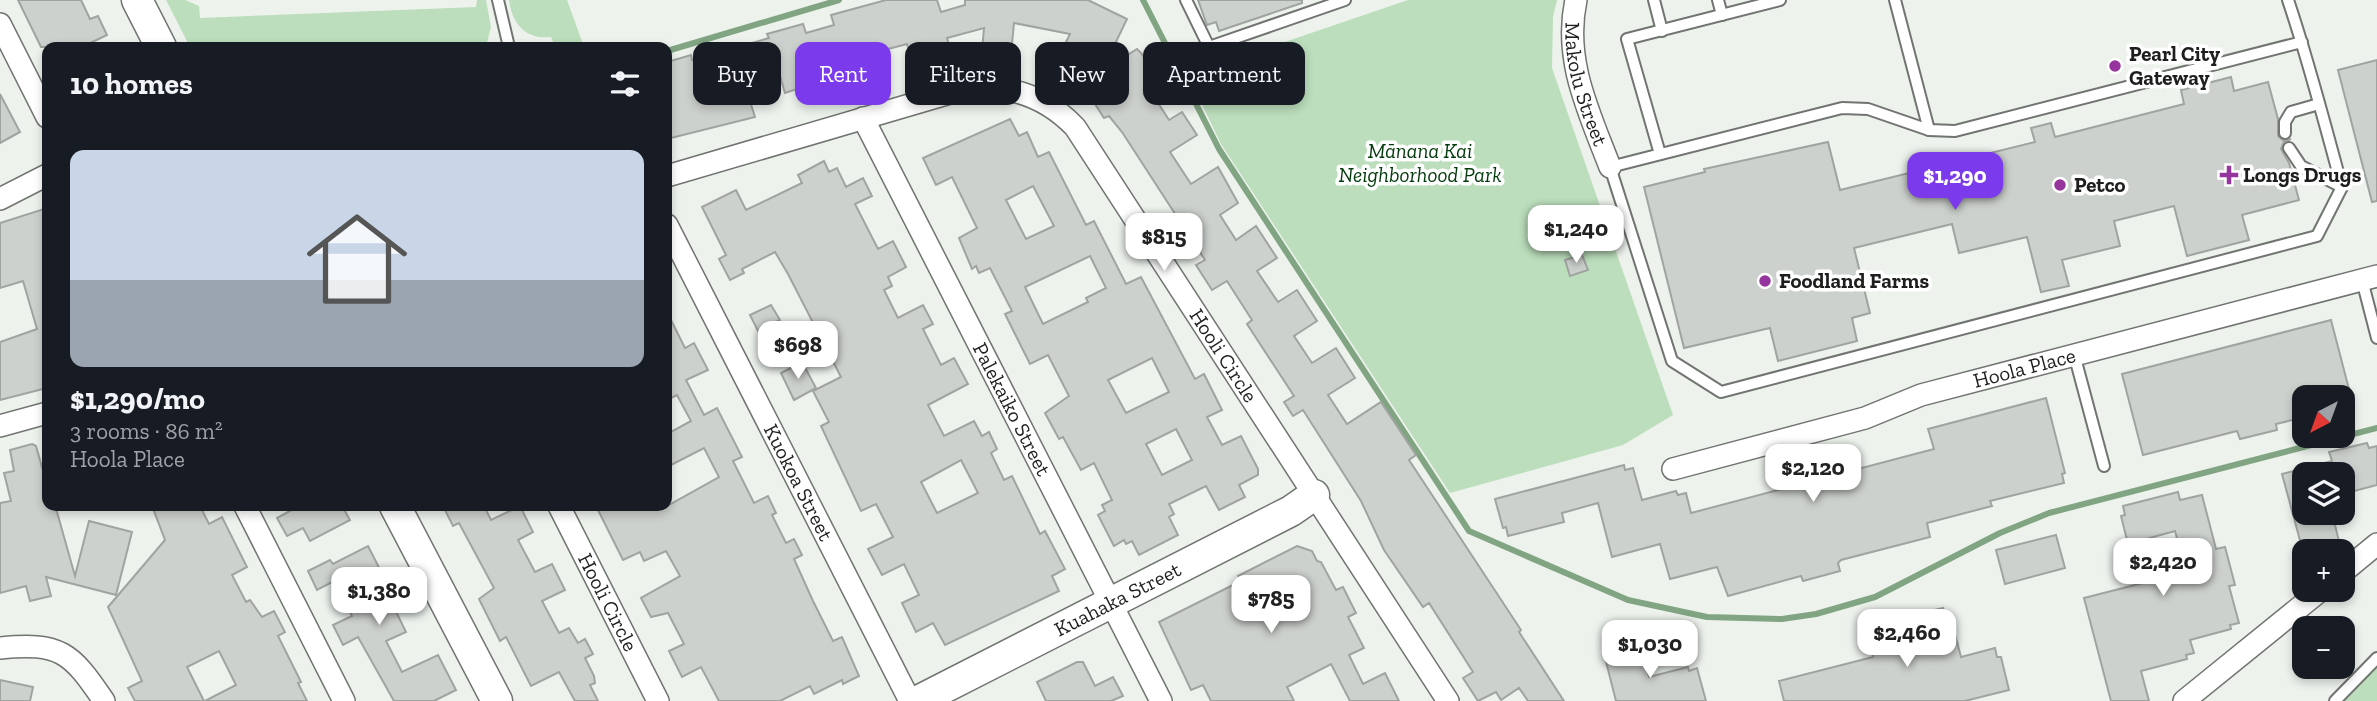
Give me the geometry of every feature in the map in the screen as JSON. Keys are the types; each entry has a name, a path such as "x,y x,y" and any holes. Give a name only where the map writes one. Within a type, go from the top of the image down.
{"street":[{"path":"137,0 158,42"},
{"name":"Makolu Street","path":"1576,0 1571,32 1573,61 1610,167"},
{"path":"0,24 42,107"},
{"name":"Hooli Circle","path":"672,175 979,87 999,87 1026,94 1065,116 1083,139 1448,701"},
{"name":"Palekaiko Street","path":"863,118 1161,701"},
{"path":"0,199 42,178"},
{"name":"Kuokoa Street","path":"672,235 910,701"},
{"name":"Hoola Place","path":"1673,469 1857,420 1921,394 2369,278"},
{"path":"0,426 42,415"},
{"name":"Kuahaka Street","path":"918,701 1291,511 1314,495"},
{"path":"248,511 344,701"},
{"path":"398,511 497,701"},
{"name":"Hooli Circle","path":"562,511 659,701"},
{"path":"2355,562 2377,544"},
{"path":"2184,701 2306,602"},
{"path":"0,648 33,645 58,649 83,672 104,701"}],"lane":[{"path":"498,0 508,42"},
{"path":"1186,0 1209,47 1345,0"},
{"path":"1654,0 1662,30"},
{"path":"1718,0 1722,15"},
{"path":"1660,155 1628,39 1780,0"},
{"path":"1895,0 1929,130"},
{"path":"2288,0 2302,42 2342,187 2317,236 1721,391 1672,361 1610,167 1842,108 1868,109 1929,130 1955,131 2302,42"},
{"path":"2285,133 2285,121 2291,112 2319,104"},
{"path":"2289,148 2301,166 2342,187"},
{"path":"2369,278 2377,338"},
{"path":"2074,354 2104,466"},
{"path":"2335,701 2377,658"},
{"path":"2368,667 2377,675"}],"green space":[{"path":"166,0 185,0 199,6 200,18 476,7 477,0 486,0 491,27 487,42 187,42"},
{"path":"509,0 567,0 582,42 553,42 551,37 534,36 522,29"},
{"name":"Mānana Kai Neighborhood Park","path":"1408,0 1557,0 1553,17 1552,68 1673,415 1623,445 1450,493 1221,144 1202,105 1305,105 1305,42 1285,42"},
{"path":"2377,666 2377,701 2343,701"}],"building":[{"path":"18,0 81,0 90,19 98,16 107,35 92,42 42,42 41,47"},
{"path":"886,0 937,0 941,12 965,5 965,0 1088,0 1127,19 1116,42 1066,42 1070,34 1014,23 1012,42 983,42 984,28 947,38 948,42 905,42 905,45 891,48 891,42 795,42 795,90 785,93 781,80 781,42 755,42 769,38 767,34 803,24 806,33 834,25 831,15"},
{"path":"1198,0 1302,0 1302,3 1219,31 1216,22 1207,25"},
{"path":"1137,49 1143,56 1143,105 1159,105 1169,120 1182,112 1197,135 1170,152 1191,184 1218,167 1238,203 1220,215 1236,240 1256,226 1277,258 1257,271 1278,302 1297,290 1317,321 1294,336 1312,363 1336,348 1355,378 1328,395 1347,424 1381,402 1416,455 1409,460 1521,630 1519,632 1564,701 1528,701 1519,688 1501,700 1496,692 1478,701 1463,678 1473,672 1429,603 1423,607 1384,550 1361,501 1303,410 1293,416 1284,402 1294,396 1247,324 1252,320 1227,281 1212,290 1196,265 1205,260 1122,132 1109,116 1104,118 1096,105 1129,105 1129,54"},
{"path":"691,55 693,105 751,105 755,117 672,138 672,61"},
{"path":"2377,60 2377,201 2372,202 2338,70"},
{"path":"2231,77 2234,91 2268,82 2278,119 2278,136 2284,141 2291,139 2284,142 2281,149 2289,163 2299,200 2242,215 2249,240 2187,256 2174,206 2114,221 2120,246 2062,260 2069,286 2041,292 2027,237 1959,253 1952,224 1854,248 1870,313 1852,318 1857,341 1778,361 1770,328 1684,348 1644,187 1705,172 1704,169 1828,142 1840,190 2035,142 2031,128 2051,123 2055,137 2184,104 2181,90"},
{"path":"0,94 20,132 0,143"},
{"path":"1010,119 1019,136 1027,132 1038,157 1049,152 1086,225 1094,221 1126,284 1141,277 1195,379 1204,374 1222,410 1207,417 1222,445 1241,436 1258,469 1258,475 1239,485 1245,497 1219,510 1206,486 1169,504 1174,514 1169,517 1178,535 1139,555 1132,541 1126,544 1124,540 1114,546 1098,515 1105,511 1102,505 1112,500 1094,463 1081,470 1063,437 1059,439 1045,413 1069,396 1048,355 1030,364 1005,314 1012,311 990,268 979,273 976,266 972,269 959,238 977,228 952,177 936,185 923,158","holes":["1033,186 1054,226 1026,239 1006,200","1090,256 1106,288 1086,298 1088,302 1043,324 1025,287","1152,358 1169,392 1126,413 1108,380","1176,429 1192,460 1162,475 1146,444"]},
{"path":"824,161 829,172 837,168 846,187 863,178 872,196 855,204 878,249 893,241 906,267 888,277 892,286 884,290 898,318 923,305 933,324 923,329 941,365 954,358 968,384 928,405 944,436 974,421 982,436 989,432 997,449 991,453 1004,480 1012,476 1040,534 1045,531 1065,569 1052,576 1059,591 945,645 933,623 916,632 902,603 919,595 904,564 882,575 868,549 893,537 876,504 861,511 821,426 829,422 813,391 841,377 788,274 775,252 742,269 744,273 730,280 719,259 726,255 702,207 736,190 746,210 802,183 798,175","holes":["961,460 978,493 937,513 921,482"]},
{"path":"42,210 42,389 0,400 0,342 37,329 23,281 0,288 0,223"},
{"path":"1582,255 1588,270 1570,276 1565,260"},
{"path":"771,305 780,320 758,331 750,315"},
{"path":"2331,320 2348,385 2292,385 2292,420 2276,424 2277,430 2240,439 2237,431 2143,455 2122,374"},
{"path":"672,322 685,348 694,343 708,370 686,380 704,415 717,408 742,457 733,461 754,503 768,496 776,513 772,515 786,543 794,539 802,555 794,559 833,641 842,637 859,676 843,684 842,680 814,694 810,686 780,701 719,701 701,667 682,677 669,651 684,644 668,613 651,617 641,598 680,576 666,551 644,561 640,552 623,560 598,511 672,511 672,503 719,477 704,448 672,464 672,431 691,421 677,395 672,398"},
{"path":"802,362 816,388 794,400 781,373"},
{"path":"2046,398 2065,473 2062,474 2064,483 1990,501 1992,506 1927,523 1930,537 1841,560 1838,563 1840,571 1803,581 1801,576 1728,596 1717,567 1670,579 1660,544 1612,557 1598,503 1562,513 1564,522 1508,536 1495,499 1624,465 1625,470 1633,468 1642,500 1676,491 1678,495 1686,493 1691,513 1934,449 1928,429"},
{"path":"2367,443 2369,448 2377,446 2377,485 2355,491 2355,462 2328,462 2332,461 2329,452 2356,448 2356,446"},
{"path":"32,444 36,446 42,467 42,511 57,512 75,576 89,521 132,532 116,595 46,577 51,596 30,601 26,586 0,593 0,503 11,501 4,473 14,471 10,450"},
{"path":"2292,471 2292,511 2282,474"},
{"path":"2178,492 2180,500 2202,495 2216,549 2225,547 2235,585 2229,586 2239,623 2230,625 2231,629 2190,640 2194,653 2186,655 2187,659 2141,671 2149,701 2111,701 2084,598 2186,572 2175,531 2128,544 2121,516 2125,515 2123,506"},
{"path":"154,511 202,511 209,524 222,517 247,567 232,575 246,602 250,600 262,617 274,611 285,632 278,636 301,682 298,683 307,701 205,701 236,685 219,651 187,667 204,701 135,701 128,688 142,681 108,607 165,540"},
{"path":"290,511 345,511 350,520 310,541 303,528 287,536 277,518"},
{"path":"446,511 486,511 491,520 510,511 522,511 533,532 518,540 535,572 552,564 565,590 542,601 559,633 569,628 578,643 585,639 593,654 585,658 594,676 595,683 590,685 598,701 575,701 559,672 531,686 506,637 500,641 479,599 494,588 459,523 453,526"},
{"path":"2296,525 2335,525 2338,539 2300,539"},
{"path":"2056,535 2065,568 2005,584 1996,550"},
{"path":"368,546 387,583 383,585 406,632 386,641 402,672 438,655 456,690 434,701 394,701 358,637 343,645 333,625 352,616 334,581 317,590 308,571 330,560 333,564"},
{"path":"1297,546 1312,551 1336,590 1343,587 1356,613 1348,617 1364,648 1349,655 1363,684 1385,673 1399,701 1350,701 1331,664 1287,687 1294,701 1211,701 1203,685 1191,690 1159,622 1241,581 1238,576"},
{"path":"1943,608 1946,616 1950,615 1961,657 1995,648 1997,657 2001,657 2009,690 1965,701 1784,701 1779,681 1873,657 1868,636 1908,626 1906,617"},
{"path":"1631,643 1637,665 1645,663 1649,677 1688,667 1689,671 1697,668 1706,701 1616,701 1603,650"},
{"path":"1077,662 1083,662 1095,686 1113,677 1123,696 1111,701 1046,701 1037,682"},
{"path":"0,680 33,687 30,701 0,701"}],"waterway":[{"path":"672,50 839,0"},
{"path":"1143,0 1219,149 1469,531 1628,600 1707,617 1782,619 1816,614 1875,597 2000,533 2049,513 2377,428"}],"place":[{"name":"Pearl City Gateway","path":"2115,66"},
{"name":"Longs Drugs","path":"2229,175"},
{"name":"Petco","path":"2060,185"},
{"name":"Foodland Farms","path":"1765,281"}]}
